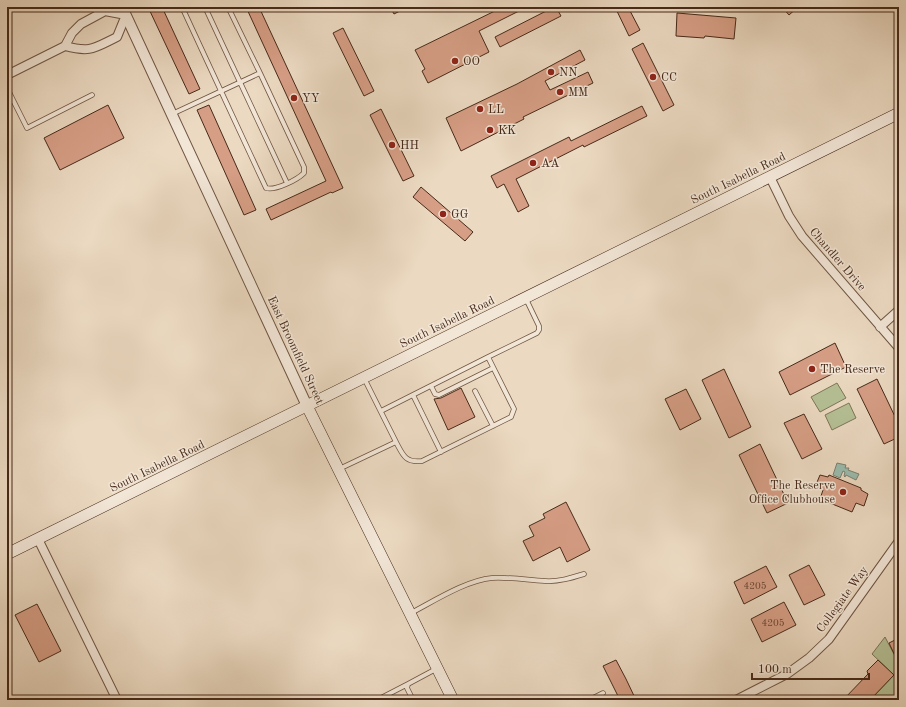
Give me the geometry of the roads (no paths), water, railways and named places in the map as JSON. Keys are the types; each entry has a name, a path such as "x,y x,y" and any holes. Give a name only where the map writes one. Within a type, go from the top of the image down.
{"main road":[{"name":"South Isabella Road","path":"7,554 899,113"},
{"name":"East Broomfield Street","path":"307,406 453,700"}],"street":[{"path":"7,75 65,46 72,33 80,24 105,12 124,11 117,37 87,50 65,46"},
{"name":"East Broomfield Street","path":"124,11 307,406"},
{"name":"Chandler Drive","path":"770,177 789,216 802,236 899,348"},
{"path":"880,327 899,310"},
{"path":"38,539 118,700"},
{"name":"Collegiate Way","path":"736,700 788,674 809,658 829,639 899,540"}],"lane":[{"path":"182,7 266,188 271,189 300,177 304,173 304,167 228,7"},
{"path":"205,7 287,183"},
{"path":"172,114 260,74"},
{"path":"7,88 27,128 92,95"},
{"path":"381,411 537,333 539,326 525,298"},
{"path":"364,378 406,459 413,462 422,461 511,418 514,409 488,357"},
{"path":"431,386 436,394 439,395 493,368"},
{"path":"475,391 493,426"},
{"path":"413,394 441,452"},
{"path":"339,469 396,442"},
{"path":"410,613 460,588 480,580 493,578 546,581 567,579 584,574"},
{"path":"376,700 437,668"},
{"path":"408,684 406,688 413,700"},
{"path":"589,700 603,692"}],"place":[{"name":"OO","path":"455,61"},
{"name":"NN","path":"551,72"},
{"name":"CC","path":"653,77"},
{"name":"MM","path":"560,92"},
{"name":"YY","path":"294,98"},
{"name":"LL","path":"480,109"},
{"name":"KK","path":"490,130"},
{"name":"HH","path":"392,145"},
{"name":"AA","path":"533,163"},
{"name":"GG","path":"443,214"},
{"name":"The Reserve","path":"812,369"},
{"name":"The Reserve Office Clubhouse","path":"843,492"}]}
